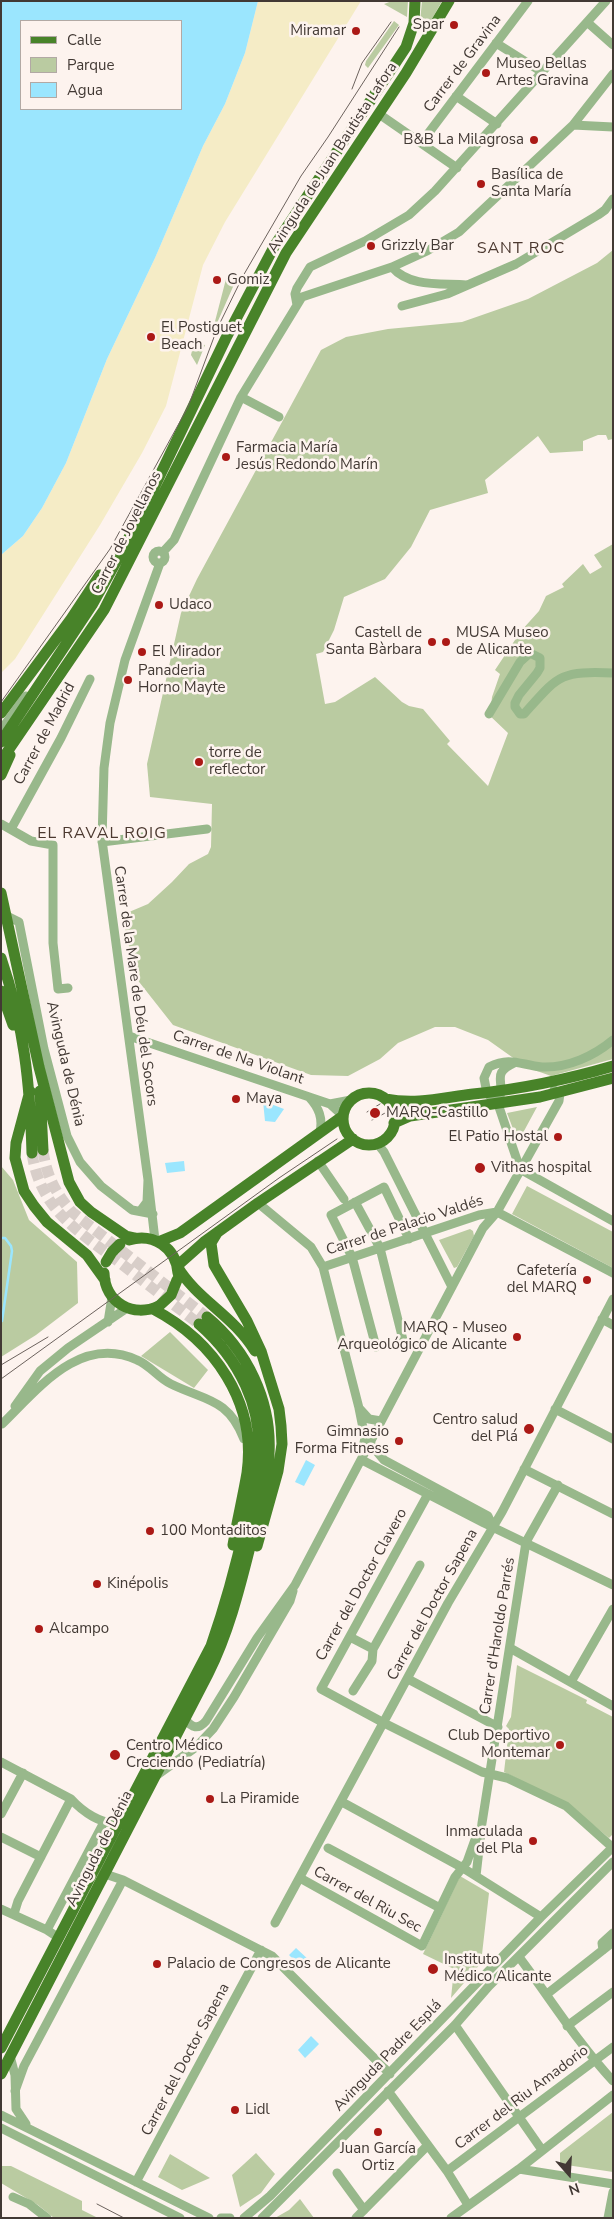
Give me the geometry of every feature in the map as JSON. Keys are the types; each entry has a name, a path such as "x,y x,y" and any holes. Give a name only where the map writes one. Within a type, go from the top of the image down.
{"main road":[{"name":"Avinguda de Juan Bautista Lafora","path":"226,338 274,245 406,48 414,23 415,1"},
{"name":"Avinguda de Juan Bautista Lafora","path":"245,333 286,253 379,114 432,32 449,1"},
{"name":"Carrer de Jovellanos","path":"1,761 104,610 144,535 245,333"},
{"name":"Carrer de Jovellanos","path":"1,742 92,604 148,500 226,338"},
{"name":"Carrer de Jovellanos","path":"1,713 71,619 126,531 148,500"},
{"name":"Carrer de Jovellanos","path":"1,775 18,738"},
{"name":"Avinguda de Dénia","path":"1,893 38,1067 73,1192 80,1202 102,1221 126,1236 135,1238"},
{"name":"Avinguda de Dénia","path":"1,958 13,996 25,1050 37,1152 38,1067"},
{"name":"Avinguda de Dénia","path":"1,991 17,1038 25,1050"},
{"path":"157,1241 168,1250 177,1266 178,1280 171,1295 156,1308 136,1311 127,1308 112,1297 105,1280 106,1262 120,1244 135,1238 157,1241 180,1233 343,1116 351,1100 368,1093 406,1103 501,1092 545,1084 613,1066"},
{"path":"394,1123 410,1116 560,1093 613,1078"},
{"name":"Avinguda de Dénia","path":"30,1091 16,1143 15,1158 22,1184 34,1206 43,1217 87,1255 105,1280"},
{"path":"343,1116 347,1133 353,1139 364,1144 377,1144 390,1134 394,1123 393,1110 385,1099"},
{"path":"177,1266 258,1203 353,1139"},
{"name":"Avinguda de Dénia","path":"6,2052 105,1874 220,1650 266,1516 278,1471 282,1444 279,1409 261,1351 247,1321 214,1265 211,1242 217,1233"},
{"name":"Avinguda de Dénia","path":"177,1266 191,1286 224,1313 239,1329 251,1344 269,1376"},
{"name":"Avinguda de Dénia","path":"156,1308 175,1320 211,1353 224,1371 243,1412 248,1438 247,1473 222,1613"},
{"name":"Avinguda de Dénia","path":"1,2074 6,2052 59,1938 211,1646 237,1560 258,1461 258,1428 243,1378 203,1320 228,1336 240,1352 256,1380 262,1396 269,1432 269,1455 265,1482 236,1599"}],"street":[{"name":"Carrer de Gravina","path":"421,143 528,1"},
{"path":"594,1 605,3"},
{"path":"297,304 294,294 310,267 365,242 409,215 457,168 605,3"},
{"path":"586,22 613,45"},
{"path":"496,43 542,72"},
{"path":"279,417 242,397 302,297 392,267 427,251 459,232 573,125 612,78"},
{"path":"456,96 497,124"},
{"path":"379,114 457,168"},
{"path":"573,125 613,127"},
{"path":"402,306 447,294 516,264 605,210 613,199"},
{"path":"392,267 400,274 422,283 469,285"},
{"name":"Carrer de la Mare de Déu del Socors","path":"157,1241 110,913 102,842 104,768 110,723 125,660 160,563 165,558 163,552 174,540 242,397"},
{"path":"489,714 520,662 530,653 540,658 540,668 515,703 515,708 520,714 524,714 543,692 555,681 566,675 589,672 613,673"},
{"name":"Carrer de Jovellanos","path":"1,730 17,707 45,676"},
{"name":"Carrer de Madrid","path":"10,829 90,679"},
{"path":"1,824 31,841 53,845 52,942 58,990 68,988"},
{"path":"102,842 207,829"},
{"name":"Avinguda de Dénia","path":"7,916 19,922 44,1049 67,1136 80,1162 101,1186 132,1210 141,1210 153,1214"},
{"name":"Carrer de Na Violant","path":"129,1036 330,1104 343,1116"},
{"path":"613,1040 599,1052 562,1065 541,1067 508,1060 489,1067 484,1078 487,1093 498,1104 520,1169 613,1221"},
{"path":"498,1104 501,1092 499,1076 501,1071 517,1061"},
{"path":"185,1719 191,1726 196,1728 201,1727 206,1721 256,1638 294,1585 362,1460 369,1442 483,1228 496,1212 558,1101 560,1093 545,1084"},
{"name":"Carrer de Na Violant","path":"309,1097 319,1110 321,1118 320,1132"},
{"name":"Carrer de Na Violant","path":"330,1104 351,1100"},
{"path":"377,1144 384,1152 452,1287"},
{"path":"318,1162 344,1198"},
{"name":"Carrer de la Mare de Déu del Socors","path":"141,1210 147,1202 148,1180"},
{"path":"376,1348 352,1257 331,1215 384,1187 409,1239"},
{"path":"356,1202 380,1248 403,1340"},
{"path":"258,1203 311,1247 322,1267 359,1408 364,1438 362,1460"},
{"path":"496,1212 613,1273"},
{"name":"Carrer de Palacio Valdés","path":"322,1267 479,1215 496,1212"},
{"path":"108,1322 112,1297"},
{"name":"Carrer del Doctor Sapena","path":"275,1923 448,1603 524,1469 613,1299"},
{"path":"1,1424 40,1371 68,1348 127,1308"},
{"path":"602,1319 613,1325"},
{"path":"1,1424 55,1373 71,1362 95,1354 108,1353 139,1360 170,1384 215,1402 230,1413 239,1426 248,1453"},
{"path":"359,1408 368,1419 381,1421"},
{"path":"556,1409 613,1439"},
{"path":"369,1442 384,1460"},
{"path":"362,1460 372,1458 384,1460 488,1516 492,1527"},
{"path":"362,1460 492,1527 613,1585"},
{"path":"524,1469 613,1514"},
{"path":"523,1542 558,1485"},
{"name":"Carrer del Doctor Clavero","path":"384,1724 321,1689 428,1494"},
{"name":"Carrer d'Haroldo Parrés","path":"476,1876 482,1823 510,1648 523,1542"},
{"path":"353,1691 372,1661 373,1649 420,1565"},
{"path":"155,1776 196,1747 213,1729 233,1699 290,1601 294,1585"},
{"path":"571,1682 613,1609"},
{"path":"233,1699 231,1692 254,1655 271,1619"},
{"path":"350,1637 373,1649"},
{"path":"510,1648 613,1706"},
{"path":"408,1679 498,1727"},
{"path":"384,1724 482,1772 507,1778 566,1806 613,1847"},
{"path":"1,1762 71,1799 78,1806 104,1822 110,1824 119,1822"},
{"path":"1,1814 23,1773"},
{"path":"14,1914 18,1902 71,1799"},
{"path":"342,1802 463,1868 541,1918"},
{"name":"Avinguda de Dénia","path":"47,1930 104,1822"},
{"name":"Carrer d'Haroldo Parrés","path":"422,1946 456,1877 463,1868 482,1823"},
{"path":"1,1837 41,1857"},
{"name":"Avinguda Padre Esplá","path":"244,2218 270,2196 541,1918 613,1847"},
{"path":"328,1848 440,1908"},
{"name":"Avinguda Padre Esplá","path":"262,2218 455,2025 489,1986 550,1923 613,1862"},
{"path":"105,1874 123,1880 272,1956 390,2074"},
{"name":"Carrer del Riu Sec","path":"300,1878 422,1946"},
{"path":"15,2091 24,2066 123,1880"},
{"path":"1,1909 47,1930 59,1938"},
{"path":"603,1950 602,1943 613,1933"},
{"path":"547,1994 613,1942"},
{"name":"Carrer del Doctor Sapena","path":"136,2182 261,1950"},
{"path":"519,1956 547,1994 567,2026 613,2081"},
{"path":"567,2026 613,1992"},
{"path":"455,2025 542,2150"},
{"name":"Carrer del Riu Amadorio","path":"447,2171 613,2047"},
{"path":"6,2052 15,2075 16,2109 29,2128"},
{"path":"388,2091 447,2171 468,2205"},
{"path":"451,2218 519,2169 613,2095"},
{"path":"1,2115 209,2218"},
{"path":"1,2128 180,2218"},
{"path":"356,2218 428,2145"},
{"path":"519,2169 613,2184"},
{"path":"337,2173 364,2210"},
{"path":"608,2218 613,2192"},
{"path":"13,2197 29,2204 47,2218"},
{"path":"221,2218 230,2218"}],"green space":[{"path":"392,1 408,1 407,17 384,4"},
{"path":"422,1 442,1 428,26 420,22"},
{"path":"394,21 399,25 368,68 365,65 366,61"},
{"path":"613,250 613,439 608,440 606,435 598,435 583,441 583,451 550,453 538,436 485,480 488,493 430,510 411,547 385,579 344,597 334,630 323,652 316,654 325,704 335,702 375,677 402,702 409,706 423,709 450,741 447,744 488,786 508,733 487,713 491,707 492,697 500,674 495,670 521,631 539,611 546,596 564,587 562,584 583,564 590,574 602,567 594,555 613,544 613,1059 551,1076 526,1067 488,1040 455,1027 435,1027 398,1043 380,1059 348,1076 311,1075 173,1025 136,978 122,915 148,904 189,864 208,854 211,847 212,804 150,797 147,764 181,613 197,579 321,350 346,337 388,329 462,322 528,299 597,263"},
{"path":"226,279 236,280 214,330 213,329"},
{"path":"194,342 205,345 197,365 191,355"},
{"path":"537,1107 518,1142 507,1113"},
{"path":"1,1166 13,1180 29,1220 77,1262 78,1303 36,1335 1,1357"},
{"path":"527,1186 613,1232 613,1268 512,1214"},
{"path":"470,1229 473,1231 474,1236 457,1267 454,1268 439,1240"},
{"path":"170,1332 208,1370 194,1388 141,1356"},
{"name":"Club Deportivo Montemar","path":"517,1665 587,1700 586,1703 613,1717 613,1834 609,1838 568,1804 504,1772 509,1729 506,1726 511,1717"},
{"path":"460,1876 489,1893 481,1963 451,1998 454,1969 423,1954"},
{"path":"613,2112 613,2172 560,2164 560,2153"},
{"path":"256,2153 275,2174 261,2193 240,2207 232,2175"},
{"path":"170,2154 210,2178 182,2190 158,2177"},
{"path":"1,2166 11,2166 82,2201 82,2210 98,2218 54,2218 38,2205 1,2183"},
{"path":"300,2199 314,2218 275,2218 289,2210"}],"sand":[{"name":"El Postiguet Beach","path":"258,1 361,1 225,222 203,265 166,406 142,453 100,525 15,659 1,673 1,555 23,536 42,508 66,463 107,359 155,258 203,146 225,104 245,53"}],"water":[{"path":"1,1 258,1 245,53 225,104 203,146 155,258 107,359 66,463 42,508 23,536 1,555"},
{"path":"263,1101 284,1109 275,1122 265,1121"},
{"path":"184,1161 185,1171 167,1173 165,1163"},
{"path":"306,1460 315,1465 304,1486 295,1482"},
{"path":"296,1948 310,1961 303,1969 289,1955"},
{"path":"311,2036 319,2044 305,2058 298,2050"}],"waterway":[{"path":"1,1238 5,1238 12,1251 2,1321"}],"tunnel":[{"path":"43,1150 53,1184 72,1212 207,1317"},
{"path":"32,1153 36,1173 44,1190 53,1205 65,1219 199,1324"}],"tram line":[{"path":"352,89 362,63 391,22"},
{"path":"1,702 110,549 188,407 217,329 243,276 301,176 399,27"},
{"path":"367,1112 380,1104"},
{"path":"372,1120 387,1112"},
{"path":"1,1379 279,1178 337,1139"},
{"path":"1,1365 48,1337"},
{"path":"97,2204 124,2218"}],"place":[{"name":"Spar","path":"454,25"},
{"name":"Miramar","path":"356,31"},
{"name":"Museo Bellas Artes Gravina","path":"486,73"},
{"name":"B&B La Milagrosa","path":"534,140"},
{"name":"Basílica de Santa María","path":"481,184"},
{"name":"Grizzly Bar","path":"371,246"},
{"name":"Gomiz","path":"217,280"},
{"name":"El Postiguet Beach","path":"151,337"},
{"name":"Farmacia María Jesús Redondo Marín","path":"226,457"},
{"name":"Udaco","path":"159,605"},
{"name":"Castell de Santa Bàrbara","path":"432,642"},
{"name":"MUSA Museo de Alicante","path":"446,642"},
{"name":"El Mirador","path":"142,652"},
{"name":"Panaderia Horno Mayte","path":"128,680"},
{"name":"torre de reflector","path":"199,762"},
{"name":"Maya","path":"236,1099"},
{"name":"MARQ-Castillo","path":"375,1113"},
{"name":"El Patio Hostal","path":"558,1137"},
{"name":"Vithas hospital","path":"480,1168"},
{"name":"Cafetería del MARQ","path":"587,1280"},
{"name":"MARQ - Museo Arqueológico de Alicante","path":"517,1337"},
{"name":"Centro salud del Plá","path":"529,1429"},
{"name":"Gimnasio Forma Fitness","path":"399,1441"},
{"name":"100 Montaditos","path":"150,1531"},
{"name":"Kinépolis","path":"97,1584"},
{"name":"Alcampo","path":"39,1629"},
{"name":"Club Deportivo Montemar","path":"560,1745"},
{"name":"Centro Médico Creciendo (Pediatría)","path":"115,1755"},
{"name":"La Piramide","path":"210,1799"},
{"name":"Inmaculada del Pla","path":"533,1841"},
{"name":"Palacio de Congresos de Alicante","path":"157,1964"},
{"name":"Instituto Médico Alicante","path":"433,1969"},
{"name":"Lidl","path":"235,2110"},
{"name":"Juan García Ortiz","path":"378,2132"}],"district":[{"name":"SANT ROC","path":"521,249"},
{"name":"EL RAVAL ROIG","path":"102,834"}]}
